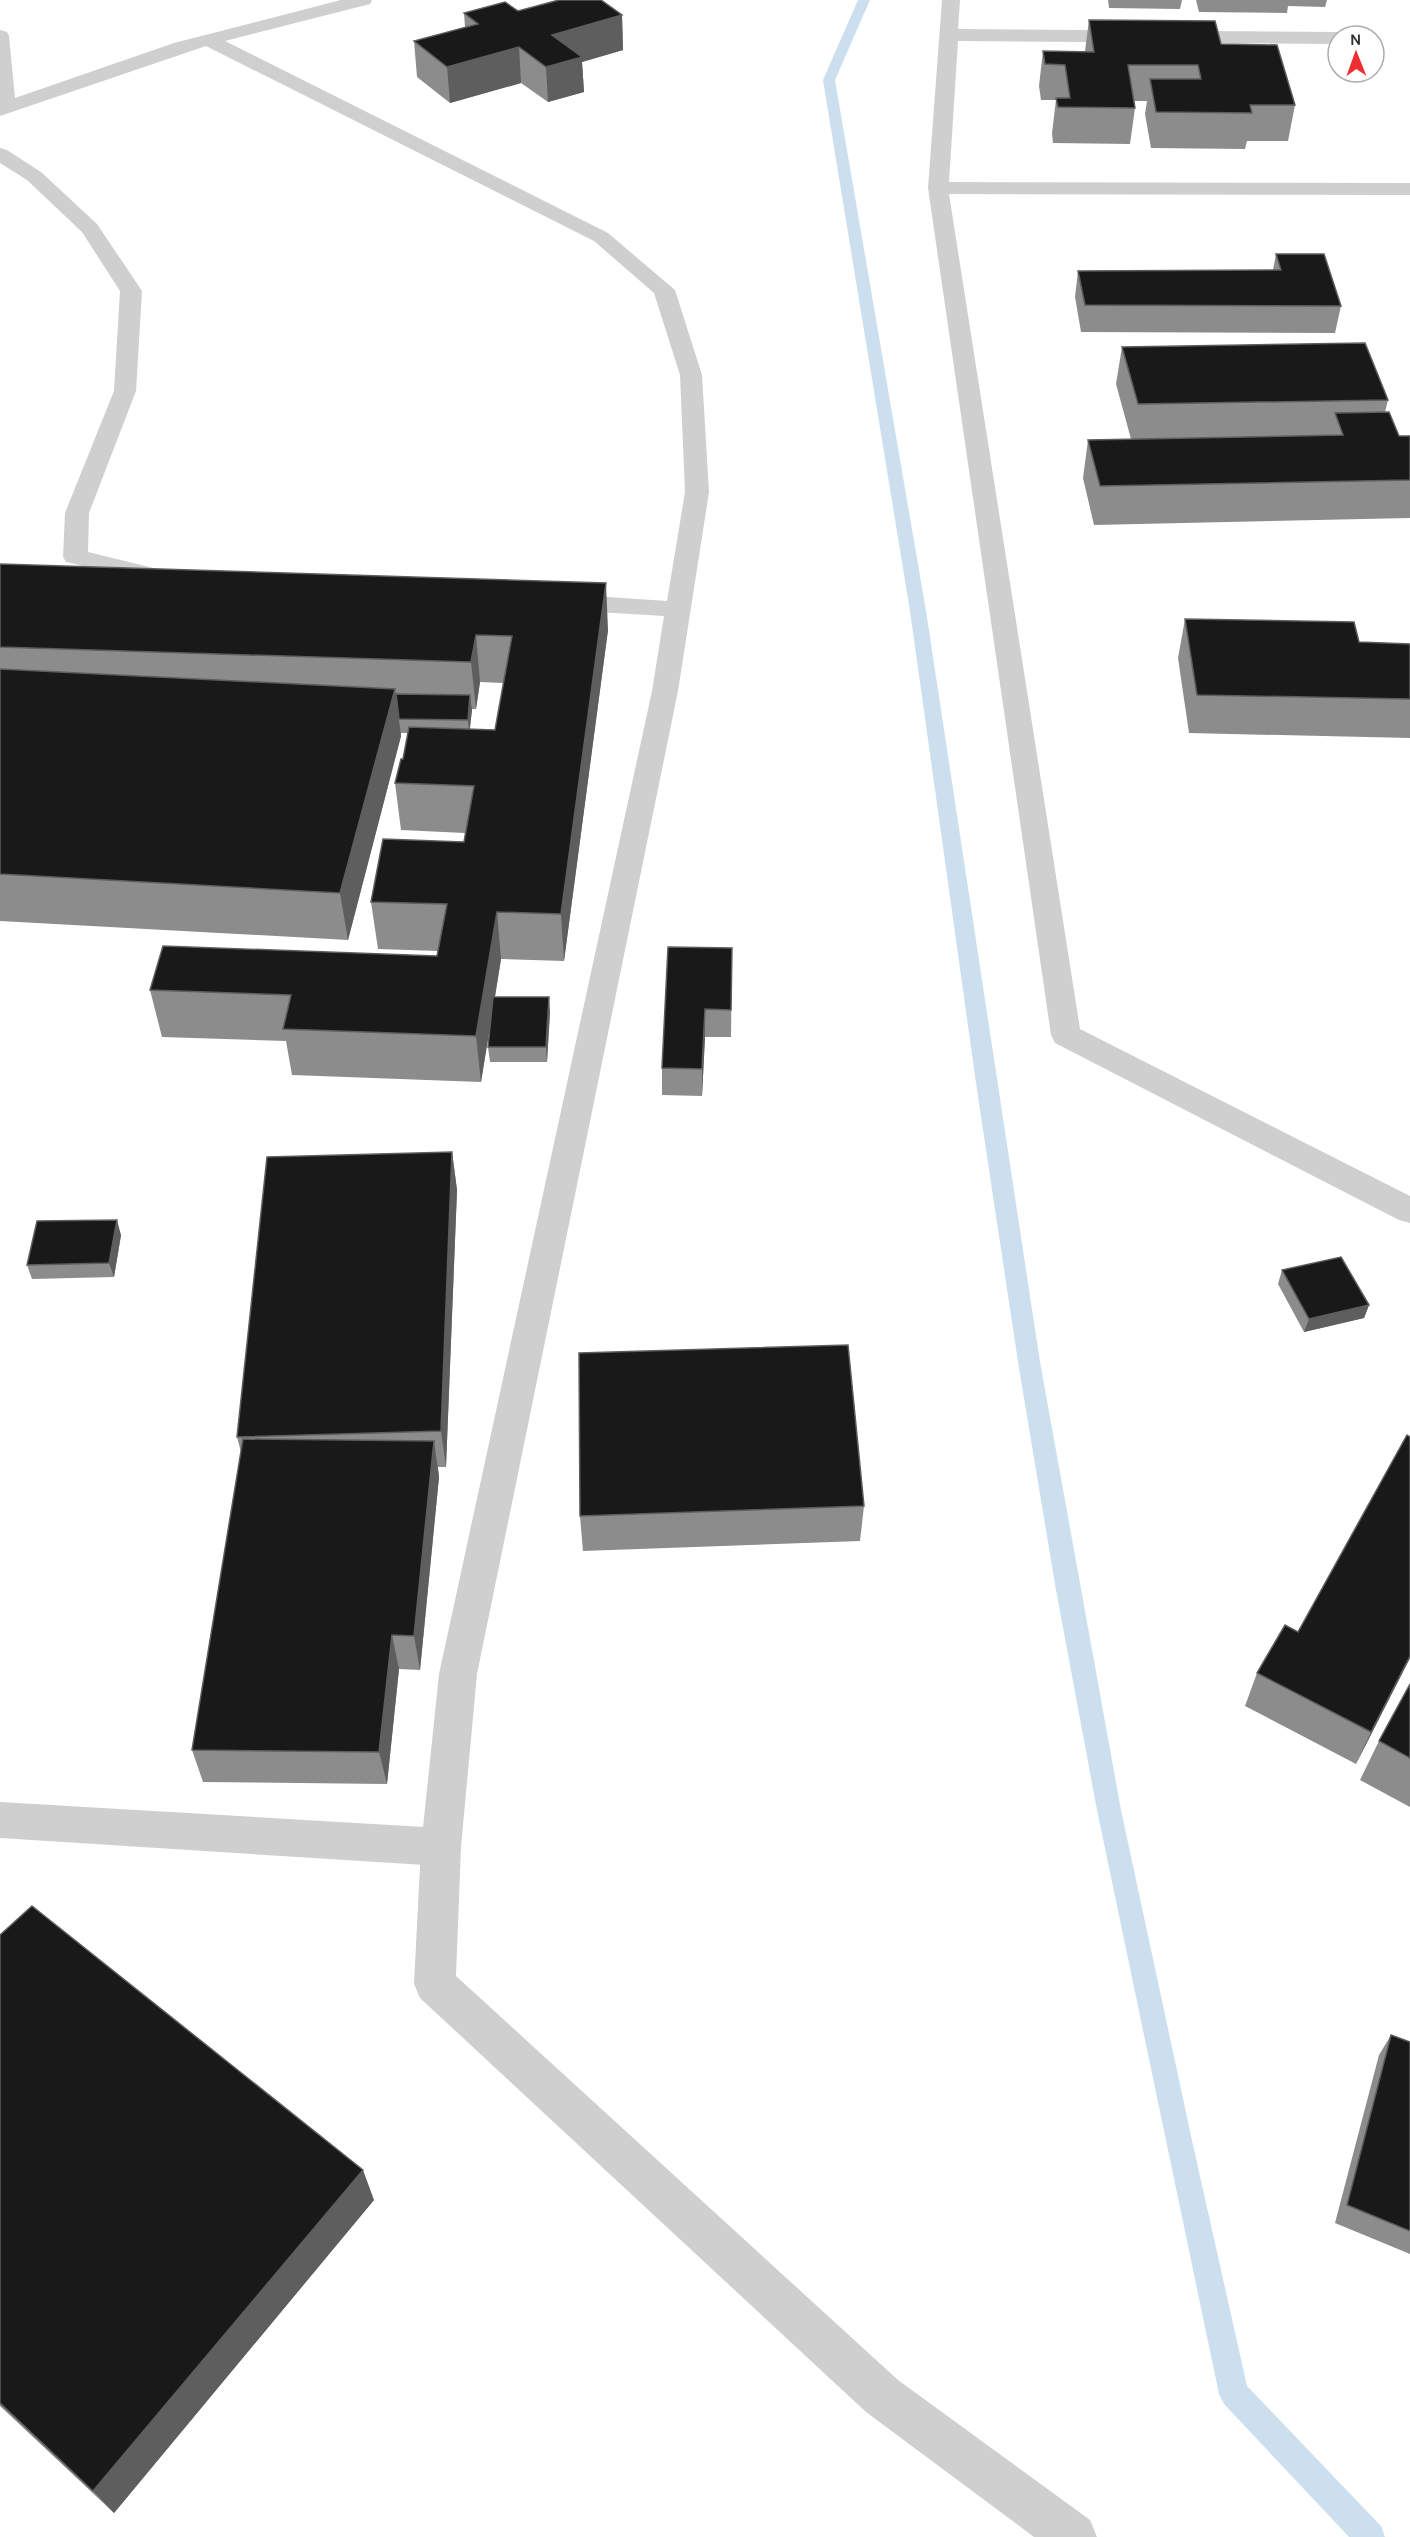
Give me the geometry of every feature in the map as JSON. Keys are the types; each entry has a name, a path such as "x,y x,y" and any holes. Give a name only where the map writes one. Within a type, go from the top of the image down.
{"street":[{"path":"335,0 360,1"},
{"path":"951,0 938,188 1066,1035 1410,1211"},
{"path":"0,36 3,109 208,40 360,1"},
{"path":"947,35 1326,38"},
{"path":"208,40 601,237 664,290 691,375 697,492 662,703 458,1674 441,1847 435,1984 882,2396 1073,2537"},
{"path":"0,154 34,176 90,228 131,291 125,391 77,513 75,557 150,576 185,578"},
{"path":"938,188 1410,189"},
{"path":"537,600 678,609"},
{"path":"0,1820 441,1847"}],"building":[{"path":"559,0 601,0 622,15 552,35 582,57 546,67 519,47 447,67 414,41 478,24 464,13 505,2 518,11"},
{"path":"1089,20 1215,21 1221,44 1277,45 1295,105 1250,105 1252,113 1156,112 1150,79 1201,79 1198,65 1128,65 1135,108 1058,107 1056,98 1070,98 1065,65 1045,64 1043,51 1094,52"},
{"path":"1276,254 1324,254 1341,306 1085,305 1078,271 1281,270"},
{"path":"1365,343 1388,400 1138,404 1122,347"},
{"path":"1389,412 1399,436 1410,436 1410,480 1100,486 1088,440 1343,435 1335,413"},
{"path":"0,564 606,583 561,914 497,912 476,1036 283,1029 291,995 150,990 163,946 437,956 447,904 371,902 383,839 464,842 474,786 395,783 401,759 403,759 409,727 495,730 512,636 476,635 471,662 0,647"},
{"path":"1185,619 1354,622 1359,642 1410,644 1410,699 1197,695"},
{"path":"0,669 395,689 340,893 0,874"},
{"path":"396,694 470,695 468,720 399,719"},
{"path":"668,947 732,948 731,1010 705,1009 702,1069 662,1068"},
{"path":"493,997 549,997 546,1047 488,1047"},
{"path":"452,1152 441,1431 237,1437 267,1157"},
{"path":"117,1220 109,1263 27,1265 37,1221"},
{"path":"1341,1257 1369,1305 1309,1319 1282,1270"},
{"path":"848,1345 864,1506 580,1516 579,1353"},
{"path":"1407,1435 1410,1437 1410,1656 1371,1732 1257,1673 1285,1625 1298,1632"},
{"path":"243,1439 434,1441 414,1636 392,1635 379,1752 192,1750"},
{"path":"1410,1684 1410,1758 1379,1741"},
{"path":"32,1906 363,2170 93,2491 0,2403 0,1935"},
{"path":"1391,2035 1410,2042 1410,2231 1347,2205"}],"waterway":[{"path":"864,0 829,80 918,611 1029,1362 1109,1810 1234,2394 1370,2537"}]}
